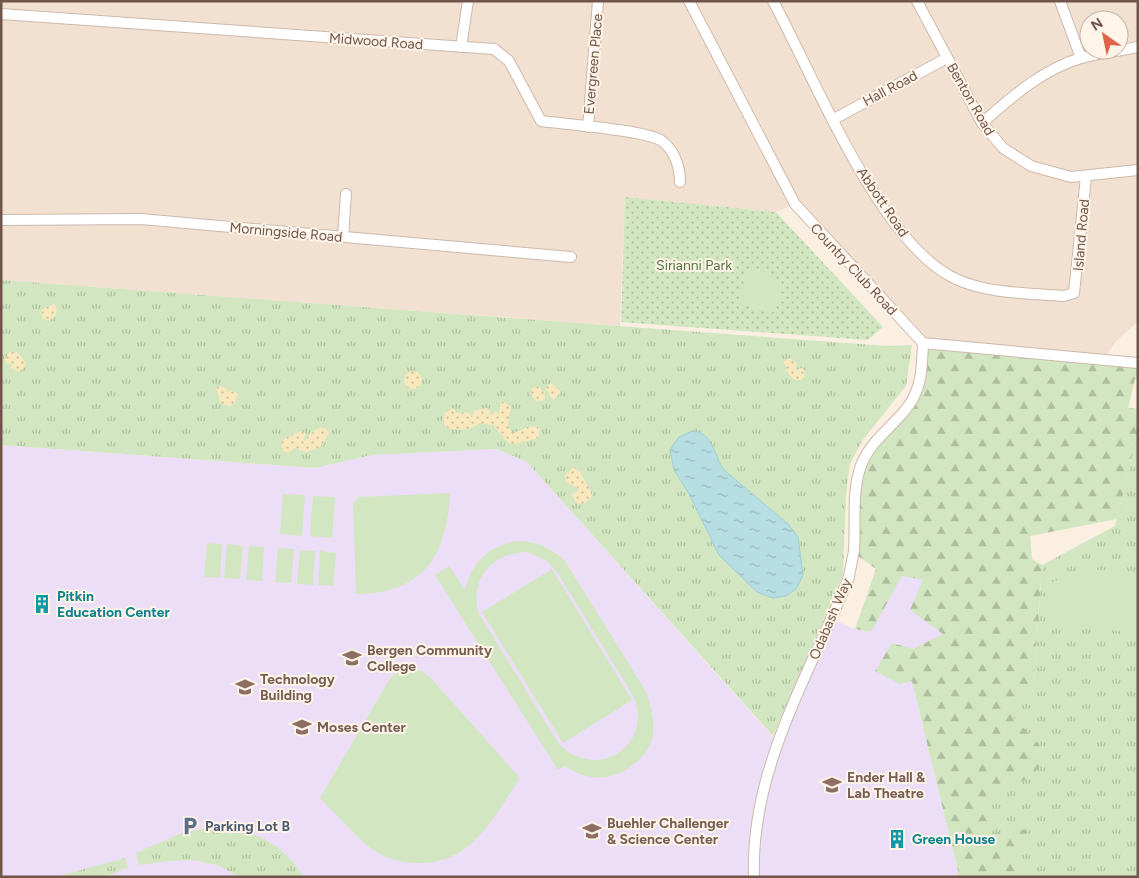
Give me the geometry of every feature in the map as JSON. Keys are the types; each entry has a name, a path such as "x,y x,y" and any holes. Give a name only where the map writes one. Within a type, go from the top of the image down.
{"street":[{"path":"462,46 468,1"},
{"name":"Evergreen Place","path":"588,127 598,1"},
{"name":"Country Club Road","path":"689,1 795,204 923,344"},
{"name":"Abbott Road","path":"773,1 862,174 894,223 914,245 940,270 954,278 980,288 1064,296 1074,293"},
{"name":"Benton Road","path":"917,1 982,123 1002,148 1031,166 1071,177 1086,177 1138,170"},
{"path":"1060,1 1079,53"},
{"name":"Midwood Road","path":"1,14 494,49 510,61 541,121 639,134 660,140 674,155 678,166 680,182"},
{"name":"Hall Road","path":"834,119 947,58"},
{"path":"982,123 1037,78 1079,59"},
{"name":"Island Road","path":"1074,293 1086,177"},
{"path":"343,237 346,194"},
{"name":"Morningside Road","path":"1,220 141,219 571,257"},
{"path":"923,344 1138,363"},
{"name":"Odabash Way","path":"754,877 757,826 766,780 786,719 849,577 854,552 856,484 863,461 874,443 907,408 916,393 922,373 923,344"}],"shaded area":[{"path":"1,1 1138,1 1138,322 1116,341 1103,360 923,343 795,204 776,212 625,197 620,326 1,280"},
{"name":"Bergen Community College","path":"1,445 314,468 372,455 497,449 527,462 772,736 779,738 831,619 855,629 871,632 901,575 923,580 944,634 913,649 912,681 958,871 957,877 1,877"}],"green space":[{"name":"Sirianni Park","path":"625,197 776,212 883,327 868,340 621,322"},
{"path":"754,269 769,275 778,285 779,298 777,306 772,313 738,304 747,272"},
{"path":"1,280 887,346 912,345 906,386 862,441 850,464 846,494 843,575 773,736 527,462 497,449 372,455 314,468 1,445"},
{"path":"923,343 1138,365 1138,379 1135,379 1128,408 1138,409 1138,431 1117,519 1030,536 1032,559 1042,565 1034,679 1012,715 1048,755 1030,779 985,790 993,833 1028,829 1013,877 957,877 958,871 912,681 900,684 875,671 892,643 913,649 943,634 910,610 923,580 902,576 871,632 855,629 876,569 854,553 863,461 916,393"},
{"path":"1138,431 1138,877 997,877 978,767 1034,679 1042,565 1115,526"},
{"path":"450,493 448,515 443,535 437,552 427,567 399,587 379,592 356,594 353,503 359,497"},
{"path":"283,494 305,495 302,536 280,534"},
{"path":"313,496 335,497 332,538 310,536"},
{"path":"516,541 530,542 554,552 565,561 647,693 653,724 651,741 646,752 638,761 620,773 611,776 593,777 565,766 558,770 435,575 449,566 465,590 472,571 483,557 506,544","holes":["527,552 547,561 557,572 634,697 638,715 636,731 628,744 617,754 604,759 589,760 574,755 559,744 478,612 477,588 481,578 494,562 515,553"]},
{"path":"207,543 222,544 220,578 204,577"},
{"path":"227,544 243,546 240,579 224,578"},
{"path":"249,546 264,547 262,581 246,580"},
{"path":"278,548 294,549 291,583 275,582"},
{"path":"300,550 315,551 313,585 297,584"},
{"path":"320,551 336,553 333,586 318,585"},
{"path":"552,569 632,700 563,743 482,612"},
{"path":"1088,569 1138,573 1138,632 1045,626 1049,583"},
{"path":"413,668 431,678 520,778 501,808 479,836 452,856 436,862 404,862 379,854 356,835 320,798 391,677 403,669"},
{"path":"211,827 239,830 265,839 286,855 304,877 240,877 217,865 193,860 139,865 136,853 182,833"},
{"path":"125,858 128,867 105,877 55,877"}],"sand":[{"path":"54,304 57,308 55,316 49,321 42,318 41,310"},
{"path":"10,352 18,353 26,363 25,367 18,372 11,368 12,363 8,364 4,360"},
{"path":"789,358 797,363 796,370 802,368 805,371 804,377 801,380 795,380 785,370 787,368 783,362"},
{"path":"409,371 417,371 422,376 420,387 409,389 404,384 404,376"},
{"path":"551,383 561,392 553,400 545,388"},
{"path":"219,386 226,388 228,393 231,390 238,394 231,406 221,404 216,389"},
{"path":"533,387 539,387 545,393 545,399 537,402 530,394"},
{"path":"501,402 505,402 511,407 508,421 509,429 514,433 527,427 537,426 540,429 538,438 515,444 508,443 493,425 480,423 468,429 459,430 446,427 443,422 445,413 453,408 457,413 467,412 472,417 474,411 486,408 490,411 489,416 494,412 499,413"},
{"path":"320,427 327,429 329,434 320,447 306,452 294,448 289,453 283,451 281,442 288,436 292,437 295,433 302,431 306,434 303,439 305,441 311,433"},
{"path":"573,468 580,471 591,492 592,496 584,504 576,503 572,495 577,492 578,488 566,482 565,475"}],"water":[{"path":"692,431 699,432 709,440 724,470 788,524 798,537 803,575 796,589 786,596 772,598 757,592 719,555 689,494 674,470 670,450 679,437"}],"place":[{"name":"Pitkin Education Center","path":"42,604"},
{"name":"Bergen Community College","path":"352,658"},
{"name":"Technology Building","path":"245,687"},
{"name":"Moses Center","path":"302,727"},
{"name":"Ender Hall & Lab Theatre","path":"832,785"},
{"name":"Parking Lot B","path":"190,826"},
{"name":"Buehler Challenger & Science Center","path":"592,831"},
{"name":"Green House","path":"897,839"}]}
